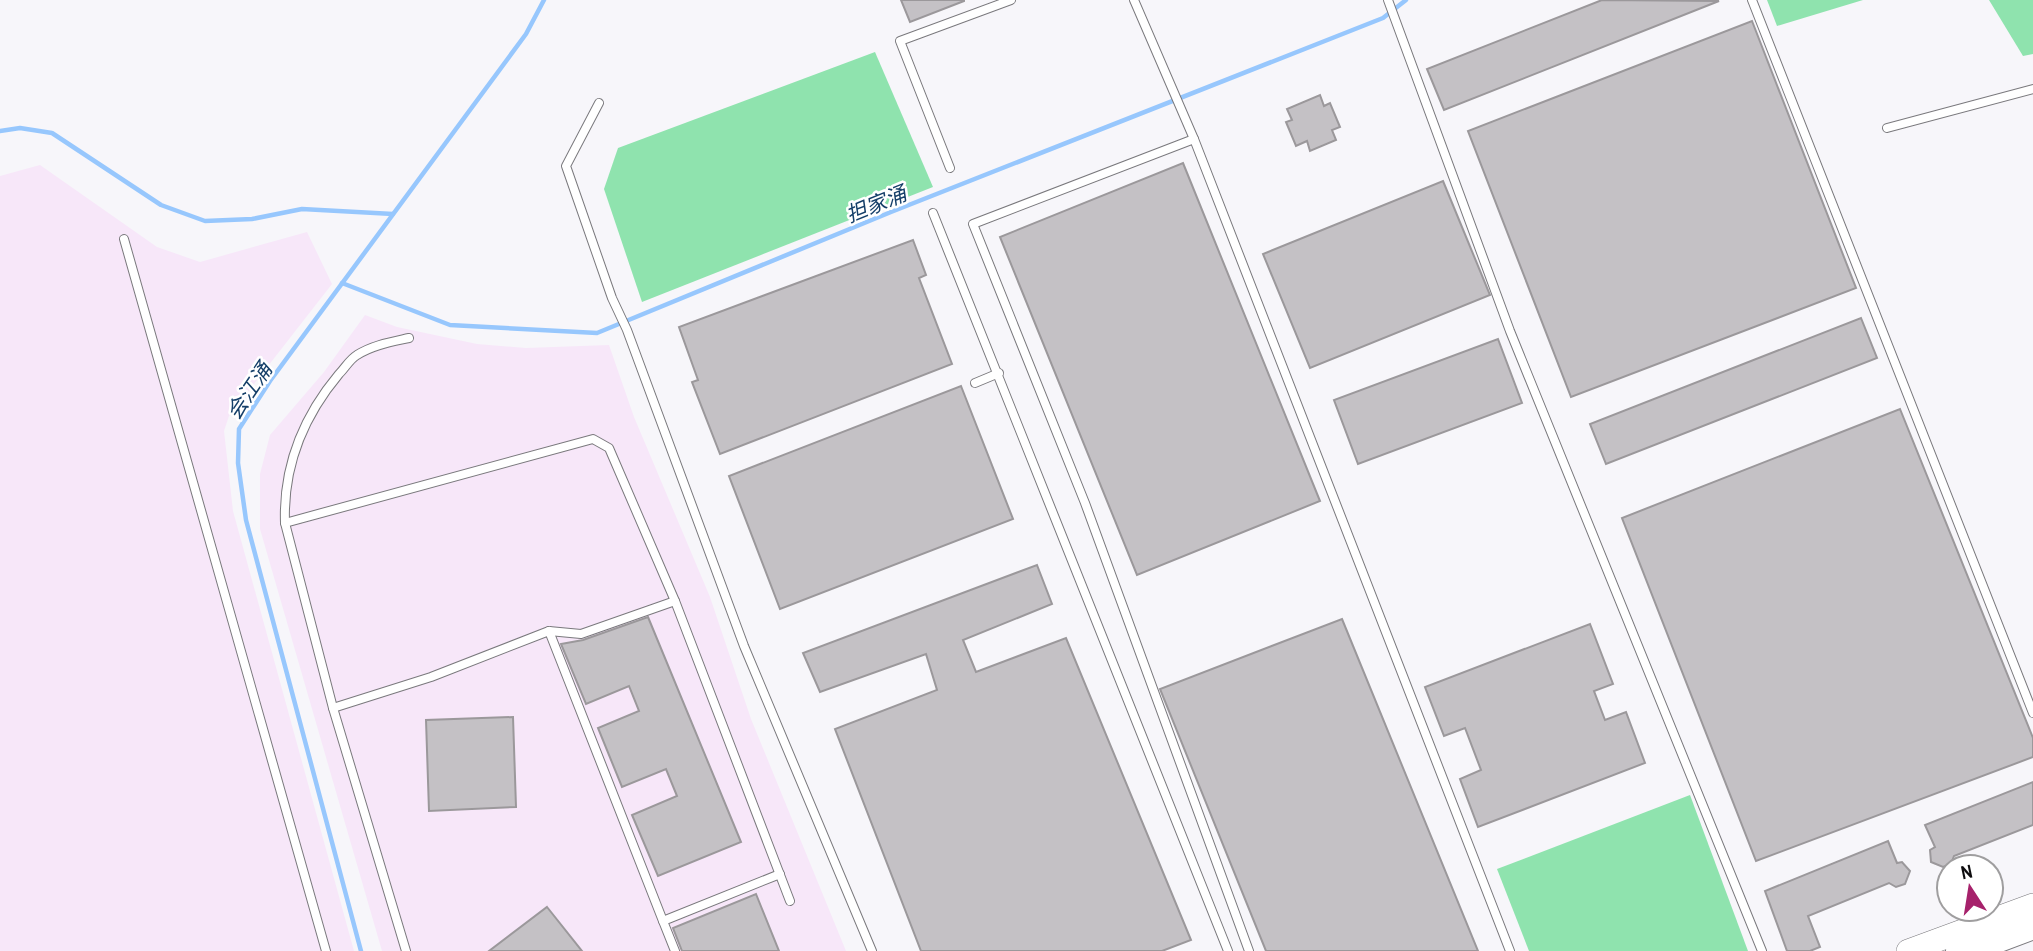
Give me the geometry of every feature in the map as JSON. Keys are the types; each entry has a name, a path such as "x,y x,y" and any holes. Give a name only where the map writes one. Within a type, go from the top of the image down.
{"highway":[{"path":"1961,951 2029,912"}],"main road":[{"path":"1908,951 2029,912"}],"lane":[{"path":"950,168 900,41 1012,0"},
{"path":"1133,0 1194,139 1510,951"},
{"path":"1752,0 2033,713"},
{"path":"1388,1 1510,331 1762,951"},
{"path":"1886,128 2033,89"},
{"path":"599,103 566,166 612,298 627,330 744,646 872,951"},
{"path":"1194,139 973,224 1085,503 1250,951"},
{"path":"933,213 1228,951"},
{"path":"124,239 326,951"},
{"path":"406,951 333,708 285,523 284,494 307,417 355,356 379,345 409,338"},
{"path":"975,383 999,373"},
{"path":"285,523 593,439 610,448 675,601 790,901"},
{"path":"333,708 431,677 549,631 581,634 675,601"},
{"path":"549,631 675,951"},
{"path":"663,921 780,874"}],"shaded area":[{"path":"40,165 157,247 200,262 307,232 332,284 229,416 224,431 233,511 354,951 0,951 0,176"},
{"path":"365,315 397,327 477,344 526,348 609,345 634,417 710,597 751,719 846,951 382,951 260,529 260,474 270,435 324,372"}],"green space":[{"path":"1767,0 1863,0 1777,26"},
{"path":"1989,0 2033,0 2033,54 2023,56"},
{"path":"875,52 933,187 642,302 604,189 618,148"},
{"path":"1690,795 1748,951 1529,951 1497,869"}],"building":[{"path":"901,0 964,0 964,1 910,22"},
{"path":"1602,0 1719,1 1444,110 1427,69"},
{"path":"1752,21 1856,288 1571,397 1468,131"},
{"path":"1320,95 1324,106 1330,103 1340,127 1332,130 1336,140 1310,151 1307,141 1296,146 1286,122 1292,120 1287,109"},
{"path":"1183,163 1320,501 1137,575 1000,237"},
{"path":"1443,181 1490,295 1310,368 1263,254"},
{"path":"913,240 926,275 919,278 952,364 720,454 692,382 698,380 679,327"},
{"path":"1861,318 1877,358 1606,464 1590,424"},
{"path":"1498,339 1522,403 1358,464 1334,400"},
{"path":"961,386 1013,519 780,609 729,476"},
{"path":"1900,409 2033,738 2033,757 1756,861 1622,518"},
{"path":"1037,565 1052,604 963,640 976,672 1066,638 1191,940 1162,951 921,951 835,729 937,690 926,654 820,692 803,653"},
{"path":"648,617 741,842 658,876 632,815 677,796 666,769 622,787 598,728 639,711 629,686 586,704 561,644 583,640"},
{"path":"1342,619 1478,951 1266,951 1160,689"},
{"path":"1590,624 1613,684 1594,691 1605,720 1626,712 1645,763 1478,827 1460,779 1481,770 1465,728 1444,736 1425,687"},
{"path":"513,717 516,807 429,811 426,720"},
{"path":"2033,782 2033,825 1962,853 1935,853 1935,864 1931,862 1930,850 1935,847 1925,825"},
{"path":"1888,841 1897,863 1902,862 1910,871 1905,884 1896,887 1889,883 1808,916 1820,947 1810,951 1787,951 1765,891"},
{"path":"756,894 779,951 682,951 673,928"},
{"path":"547,907 582,951 489,951"}],"waterway":[{"name":"会江涌","path":"361,951 246,520 238,463 239,429 270,381 526,34 544,0"},
{"name":"担家涌","path":"342,283 450,325 597,333 891,212 1383,18 1406,0"},
{"path":"0,131 20,128 52,133 161,205 205,221 252,219 302,209 393,214"}]}
